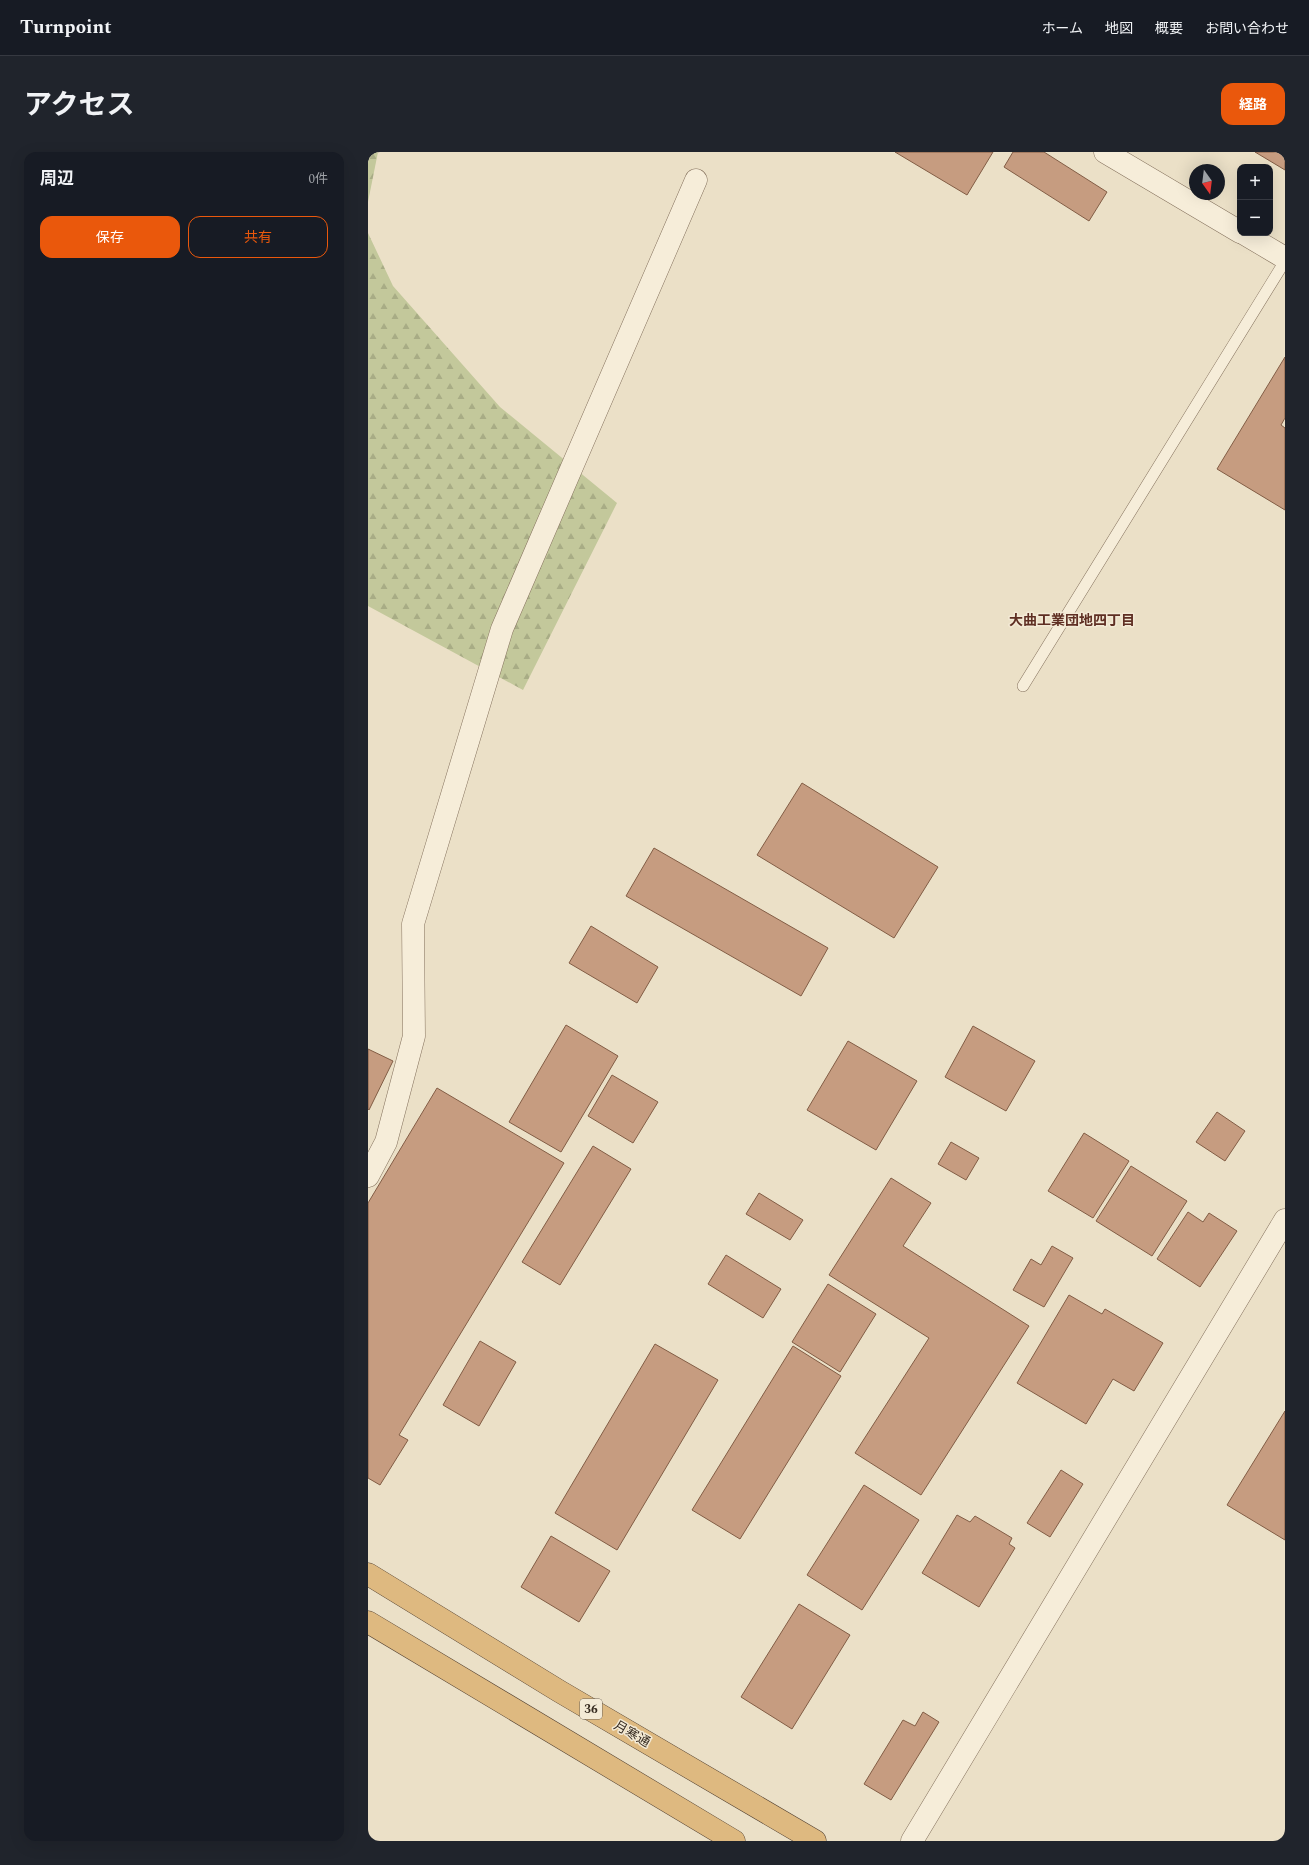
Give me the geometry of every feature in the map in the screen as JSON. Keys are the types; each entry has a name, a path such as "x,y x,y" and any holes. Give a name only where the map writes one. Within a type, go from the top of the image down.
{"highway":[{"name":"月寒通","path":"368,1574 565,1695 816,1841"},
{"path":"368,1622 734,1841"}],"street":[{"path":"1104,152 1237,230"},
{"path":"368,1176 386,1142 414,1036 413,924 502,629 696,180"},
{"path":"1248,236 1285,259"},
{"path":"912,1841 1285,1220"}],"lane":[{"path":"1023,686 1285,259"}],"green space":[{"path":"368,152 378,152 368,202"},
{"path":"368,233 393,286 500,407 617,503 523,690 368,606"}],"building":[{"path":"895,152 993,152 967,195"},
{"path":"1013,152 1044,152 1107,192 1089,221 1004,167"},
{"path":"1255,152 1285,152 1285,170"},
{"path":"1285,357 1285,418 1281,425 1285,428 1285,510 1217,469"},
{"path":"802,783 938,867 894,938 757,855"},
{"path":"654,848 828,948 801,996 626,896"},
{"path":"591,926 658,967 637,1003 569,963"},
{"path":"566,1025 618,1056 561,1152 509,1122"},
{"path":"973,1026 1035,1061 1006,1111 945,1077"},
{"path":"848,1041 917,1081 876,1150 807,1110"},
{"path":"368,1049 393,1061 369,1110 368,1109"},
{"path":"612,1075 658,1102 633,1143 588,1116"},
{"path":"437,1088 564,1163 399,1435 408,1440 380,1485 368,1478 368,1203"},
{"path":"1217,1112 1245,1131 1225,1161 1196,1142"},
{"path":"1084,1133 1129,1161 1093,1218 1048,1191"},
{"path":"951,1142 979,1158 966,1180 938,1164"},
{"path":"593,1146 631,1169 560,1285 522,1262"},
{"path":"1131,1166 1187,1201 1152,1256 1096,1221"},
{"path":"891,1178 931,1203 903,1246 1029,1326 921,1495 855,1453 929,1338 829,1275"},
{"path":"759,1193 803,1220 790,1240 746,1214"},
{"path":"1188,1212 1203,1222 1209,1213 1237,1231 1200,1287 1157,1259"},
{"path":"1052,1246 1073,1258 1044,1307 1013,1290 1031,1259 1041,1265"},
{"path":"726,1255 781,1289 763,1318 708,1284"},
{"path":"828,1284 876,1314 840,1372 792,1342"},
{"path":"1069,1295 1102,1314 1105,1309 1163,1343 1134,1391 1113,1379 1086,1424 1017,1383"},
{"path":"480,1341 516,1362 479,1426 443,1405"},
{"path":"655,1344 718,1380 617,1550 555,1513"},
{"path":"793,1346 841,1376 740,1539 692,1510"},
{"path":"1285,1411 1285,1540 1227,1505"},
{"path":"1061,1470 1083,1484 1050,1537 1027,1523"},
{"path":"864,1485 919,1520 862,1610 807,1575"},
{"path":"957,1515 970,1522 975,1516 1012,1538 1009,1544 1015,1548 979,1607 922,1573"},
{"path":"551,1536 610,1571 579,1622 521,1587"},
{"path":"799,1604 850,1635 792,1729 741,1697"},
{"path":"923,1712 939,1722 891,1800 864,1784 903,1720 915,1726"}],"district":[{"name":"大曲工業団地四丁目","path":"1072,620"}]}
